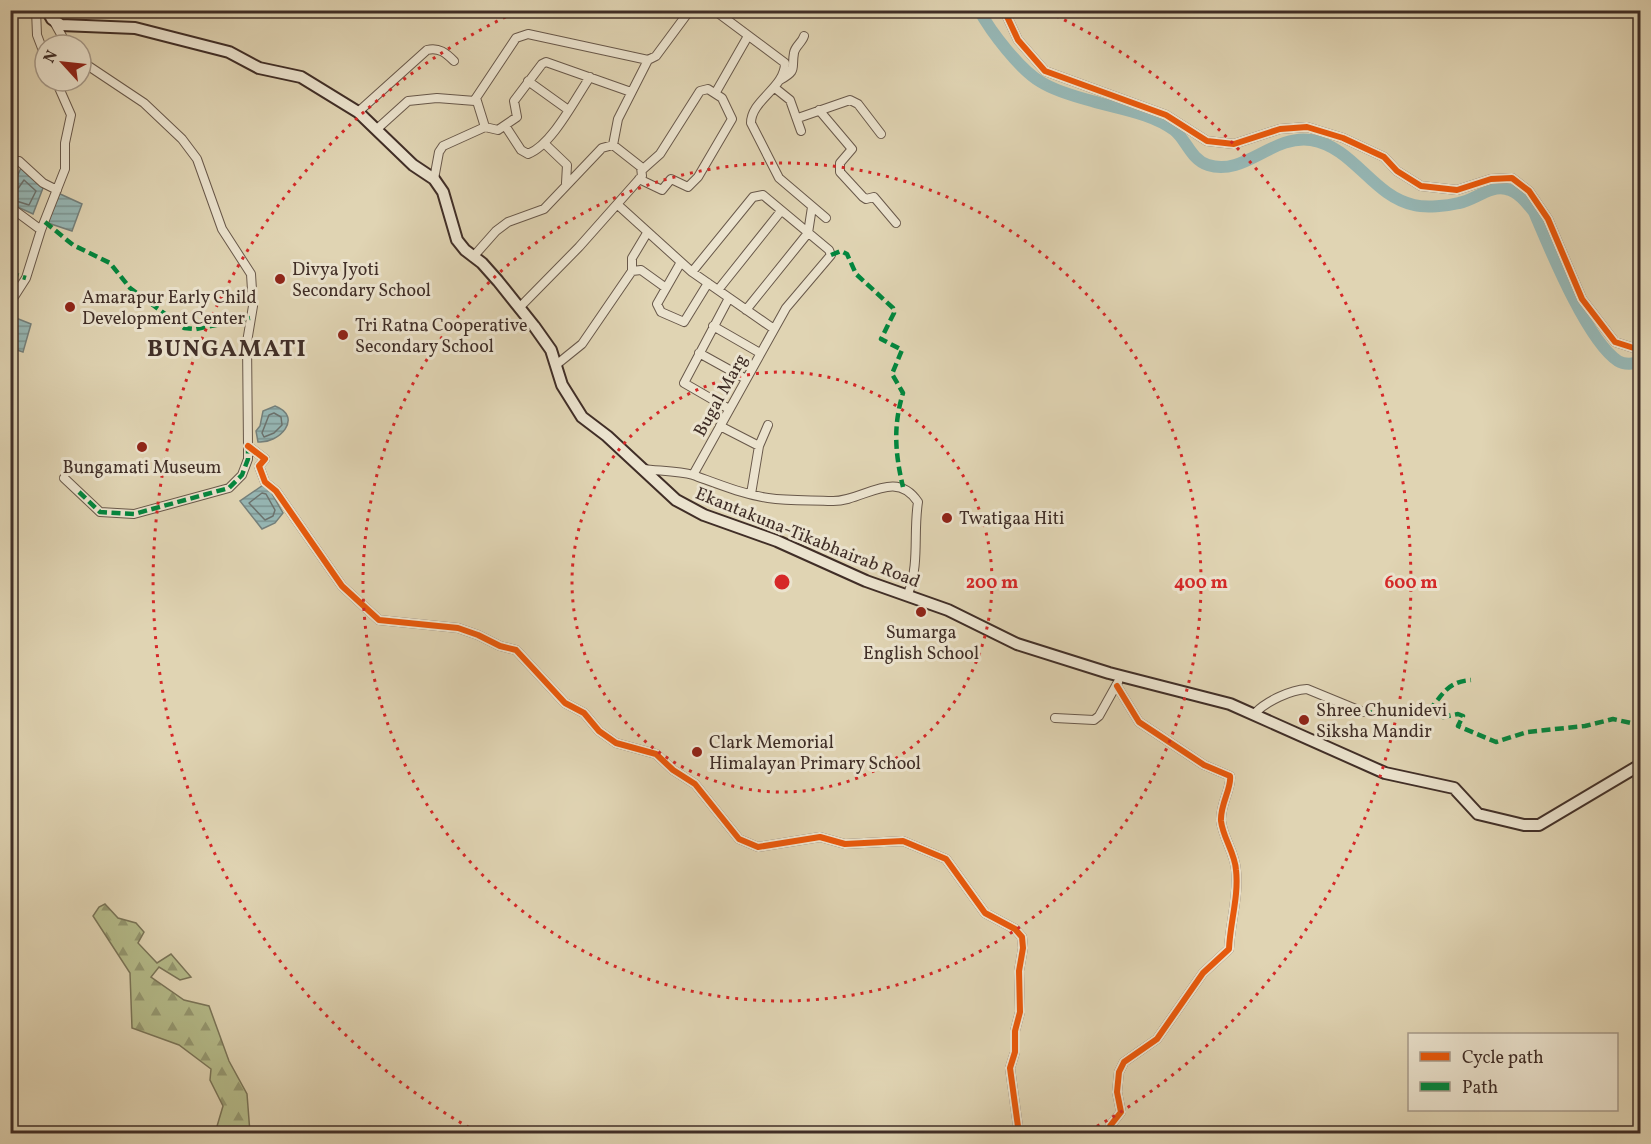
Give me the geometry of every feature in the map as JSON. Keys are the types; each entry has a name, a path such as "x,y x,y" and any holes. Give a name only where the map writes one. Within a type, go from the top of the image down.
{"main road":[{"name":"Ekantakuna-Tikabhairab Road","path":"50,15 61,25 135,28 229,52 259,68 301,78 358,112 413,165 434,179 443,192 457,240 519,308 551,350 562,385 582,417 676,500 704,515 777,540 866,581 948,610 1017,644 1115,678 1180,690 1255,713 1385,773 1454,788 1478,814 1532,826 1548,820 1641,765"}],"street":[{"path":"36,10 37,33"},
{"path":"613,145 618,119 648,60 656,56 690,10"},
{"path":"714,10 785,63 780,80 753,113 751,123 779,178 825,218"},
{"path":"1004,10 1018,40 1045,70 1166,115 1207,141 1234,144 1280,129 1307,127 1343,138 1384,157 1397,171 1421,186 1457,190 1491,179 1512,178 1529,191 1548,219 1582,299 1615,342 1641,350"},
{"path":"50,15 60,33"},
{"path":"475,101 516,38 522,35 648,60"},
{"path":"716,92 748,36"},
{"path":"780,80 789,75 794,68 794,53 804,36"},
{"path":"358,112 427,50 435,48 445,52 454,62"},
{"path":"434,179 439,152 443,146 485,127 495,130 506,127 517,117 514,101 528,81 546,62 631,92"},
{"path":"64,478 100,512 134,514 229,488 242,475 248,459 247,342 253,306 251,274 222,229 197,159 182,139 144,104 93,69"},
{"path":"506,127 521,150 528,154 545,144 590,77"},
{"path":"528,81 567,110"},
{"path":"775,88 790,100 798,117 801,131"},
{"path":"519,308 618,205 639,179 642,170 660,154 700,91 708,89 716,92 732,119 698,177 688,187 671,179 662,190 639,179"},
{"path":"10,303 26,278 41,230 65,169 65,143 71,115 61,93"},
{"path":"376,129 408,101 437,98 475,101"},
{"path":"798,117 846,100 854,101 881,134"},
{"path":"475,101 484,116 485,127"},
{"path":"819,110 852,149 840,163 840,172 866,199 874,197 879,201 896,223"},
{"path":"545,144 567,165 566,185"},
{"path":"473,257 496,231 508,222 544,209 602,148 613,145 632,158 642,170"},
{"path":"10,163 19,161 43,183 57,190"},
{"name":"Bugal Marg","path":"692,272 753,197 763,195 829,250 831,255 786,309 693,475"},
{"path":"618,205 692,272 774,329"},
{"path":"10,207 41,230"},
{"path":"746,310 808,233 812,207"},
{"path":"718,290 781,211"},
{"path":"556,365 582,344 632,271 632,258 647,233"},
{"path":"681,262 657,308 679,322 684,322 708,283"},
{"path":"632,271 641,270 666,288"},
{"path":"729,298 684,383 729,409"},
{"path":"713,326 760,353"},
{"path":"699,353 746,379"},
{"path":"751,494 759,446 768,425"},
{"path":"720,426 759,446"},
{"path":"248,446 265,459 259,466 265,482 276,491 342,586 356,597 367,612 379,620 458,628 478,634 500,646 516,650 565,703 584,713 599,731 616,743 656,754 673,770 696,784 740,839 758,847 819,837 845,844 903,841 946,859 985,913 1015,929 1022,937 1023,948 1019,971 1020,1012 1015,1031 1015,1052 1010,1068 1019,1134"},
{"path":"643,469 693,475 714,484 775,498 839,501 852,495 869,494 882,487 903,487 911,491 918,502 915,519 917,558 908,594"},
{"path":"1055,718 1094,720 1099,716 1115,678"},
{"path":"1108,1134 1110,1126 1121,1112 1116,1092 1119,1072 1124,1062 1157,1039 1203,973 1229,949 1231,917 1238,889 1236,867 1221,822 1222,800 1231,781 1230,776 1204,765 1139,722 1115,678"},
{"path":"1255,713 1265,703 1297,690 1307,689 1363,712"}],"green space":[{"path":"105,904 118,918 136,923 144,932 138,943 157,963 171,954 191,977 180,980 159,967 151,977 184,1000 209,1006 229,1061 247,1094 250,1133 215,1133 223,1106 210,1080 211,1069 179,1045 132,1028 130,973 93,916 99,907"}],"water":[{"path":"21,168 43,188 33,214 11,204 10,192"},
{"path":"58,193 82,204 72,231 48,223"},
{"path":"11,316 31,324 23,352 11,348"},
{"path":"275,406 288,417 288,423 274,439 258,442 256,431 260,426 263,411"},
{"path":"266,483 283,513 275,523 262,529 240,501"}],"waterway":[{"path":"979,10 1007,50 1024,69 1041,82 1066,93 1155,119 1174,130 1197,159 1208,165 1221,167 1234,165 1284,143 1311,140 1326,144 1339,152 1386,192 1414,205 1454,204 1500,188 1514,192 1534,212 1570,292 1594,334 1618,361 1629,364 1640,362"}],"marked path":[{"path":"45,222 73,245 110,263 130,288 184,328 196,329 250,318"},
{"path":"831,255 841,251 847,254 856,274 893,308 894,313 881,339 902,350 892,374 903,393 896,428 898,463 903,487"},
{"path":"10,273 26,278"},
{"path":"79,492 100,512 134,514 229,488 242,475 248,459 248,446"},
{"path":"1363,712 1422,716 1448,688 1454,684 1471,680"},
{"path":"1430,710 1443,717 1458,714 1463,716 1458,726 1496,742 1527,732 1585,726 1613,719 1640,725"}],"cycle path":[{"path":"1004,10 1018,40 1045,71 1166,115 1207,141 1234,144 1280,129 1307,127 1343,138 1384,157 1397,171 1421,186 1457,190 1491,179 1512,178 1529,191 1548,219 1582,299 1615,342 1640,350"},
{"path":"248,446 265,459 259,466 265,482 276,491 342,586 379,620 458,628 500,646 516,650 565,703 584,713 599,731 616,743 656,754 673,770 695,784 739,839 758,847 820,837 845,844 903,841 946,859 985,913 1015,929 1022,937 1023,948 1019,971 1020,1012 1015,1031 1015,1052 1010,1068 1019,1134"},
{"path":"1109,1134 1110,1126 1121,1112 1117,1092 1119,1072 1124,1062 1157,1039 1203,973 1229,949 1237,880 1235,864 1221,821 1230,776 1204,765 1139,722 1117,686"}],"place":[{"name":"Divya Jyoti Secondary School","path":"280,279"},
{"name":"Amarapur Early Child Development Center","path":"70,307"},
{"name":"Tri Ratna Cooperative Secondary School","path":"343,335"},
{"name":"Bungamati Museum","path":"142,447"},
{"name":"Twatigaa Hiti","path":"947,518"},
{"name":"Sumarga English School","path":"921,612"},
{"name":"Shree Chunidevi Siksha Mandir","path":"1304,720"},
{"name":"Clark Memorial Himalayan Primary School","path":"697,752"}],"district":[{"name":"BUNGAMATI","path":"227,348"}]}
